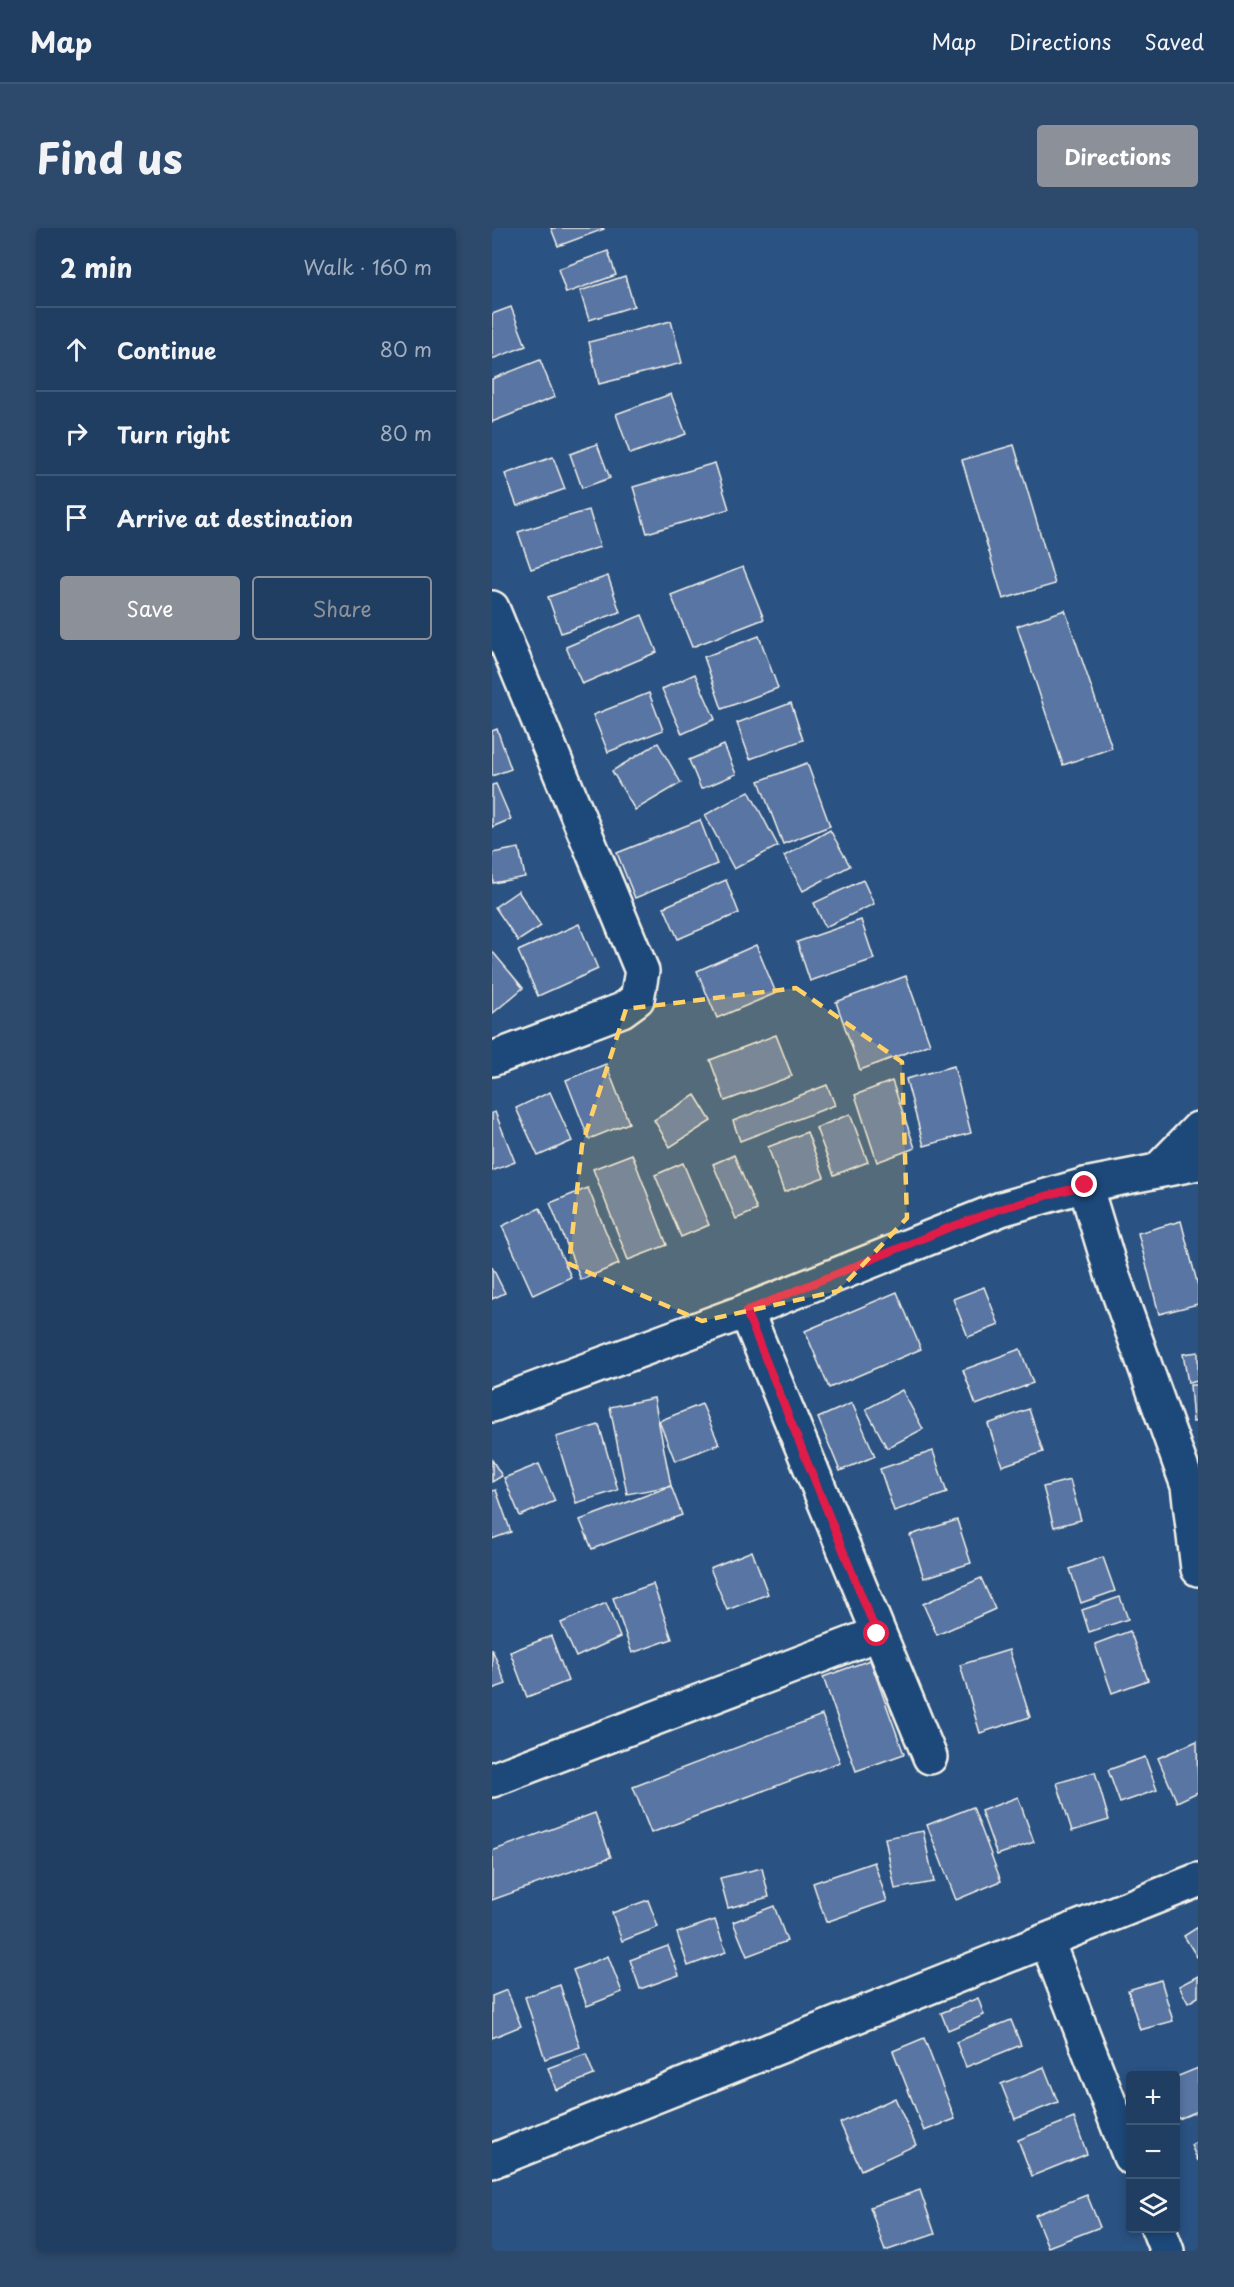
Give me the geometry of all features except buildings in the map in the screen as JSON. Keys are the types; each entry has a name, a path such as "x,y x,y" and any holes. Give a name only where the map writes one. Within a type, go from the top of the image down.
{"street":[{"path":"492,608 642,971 637,999 622,1010 492,1059"},
{"path":"1158,1170 1198,1129"},
{"path":"492,1406 746,1311 1000,1209 1085,1185 1198,1163"},
{"path":"1085,1185 1111,1271 1193,1486 1198,1569"},
{"path":"746,1311 877,1634 930,1757"},
{"path":"492,1780 877,1634"},
{"path":"492,2161 1198,1880"},
{"path":"1047,1941 1126,2144"},
{"path":"1160,2233 1167,2251"}],"highlighted area":[{"path":"796,988 902,1062 907,1218 838,1291 702,1321 569,1264 582,1145 626,1009"}],"route":[{"path":"877,1634 746,1311 948,1228 1000,1209 1085,1185"}]}
